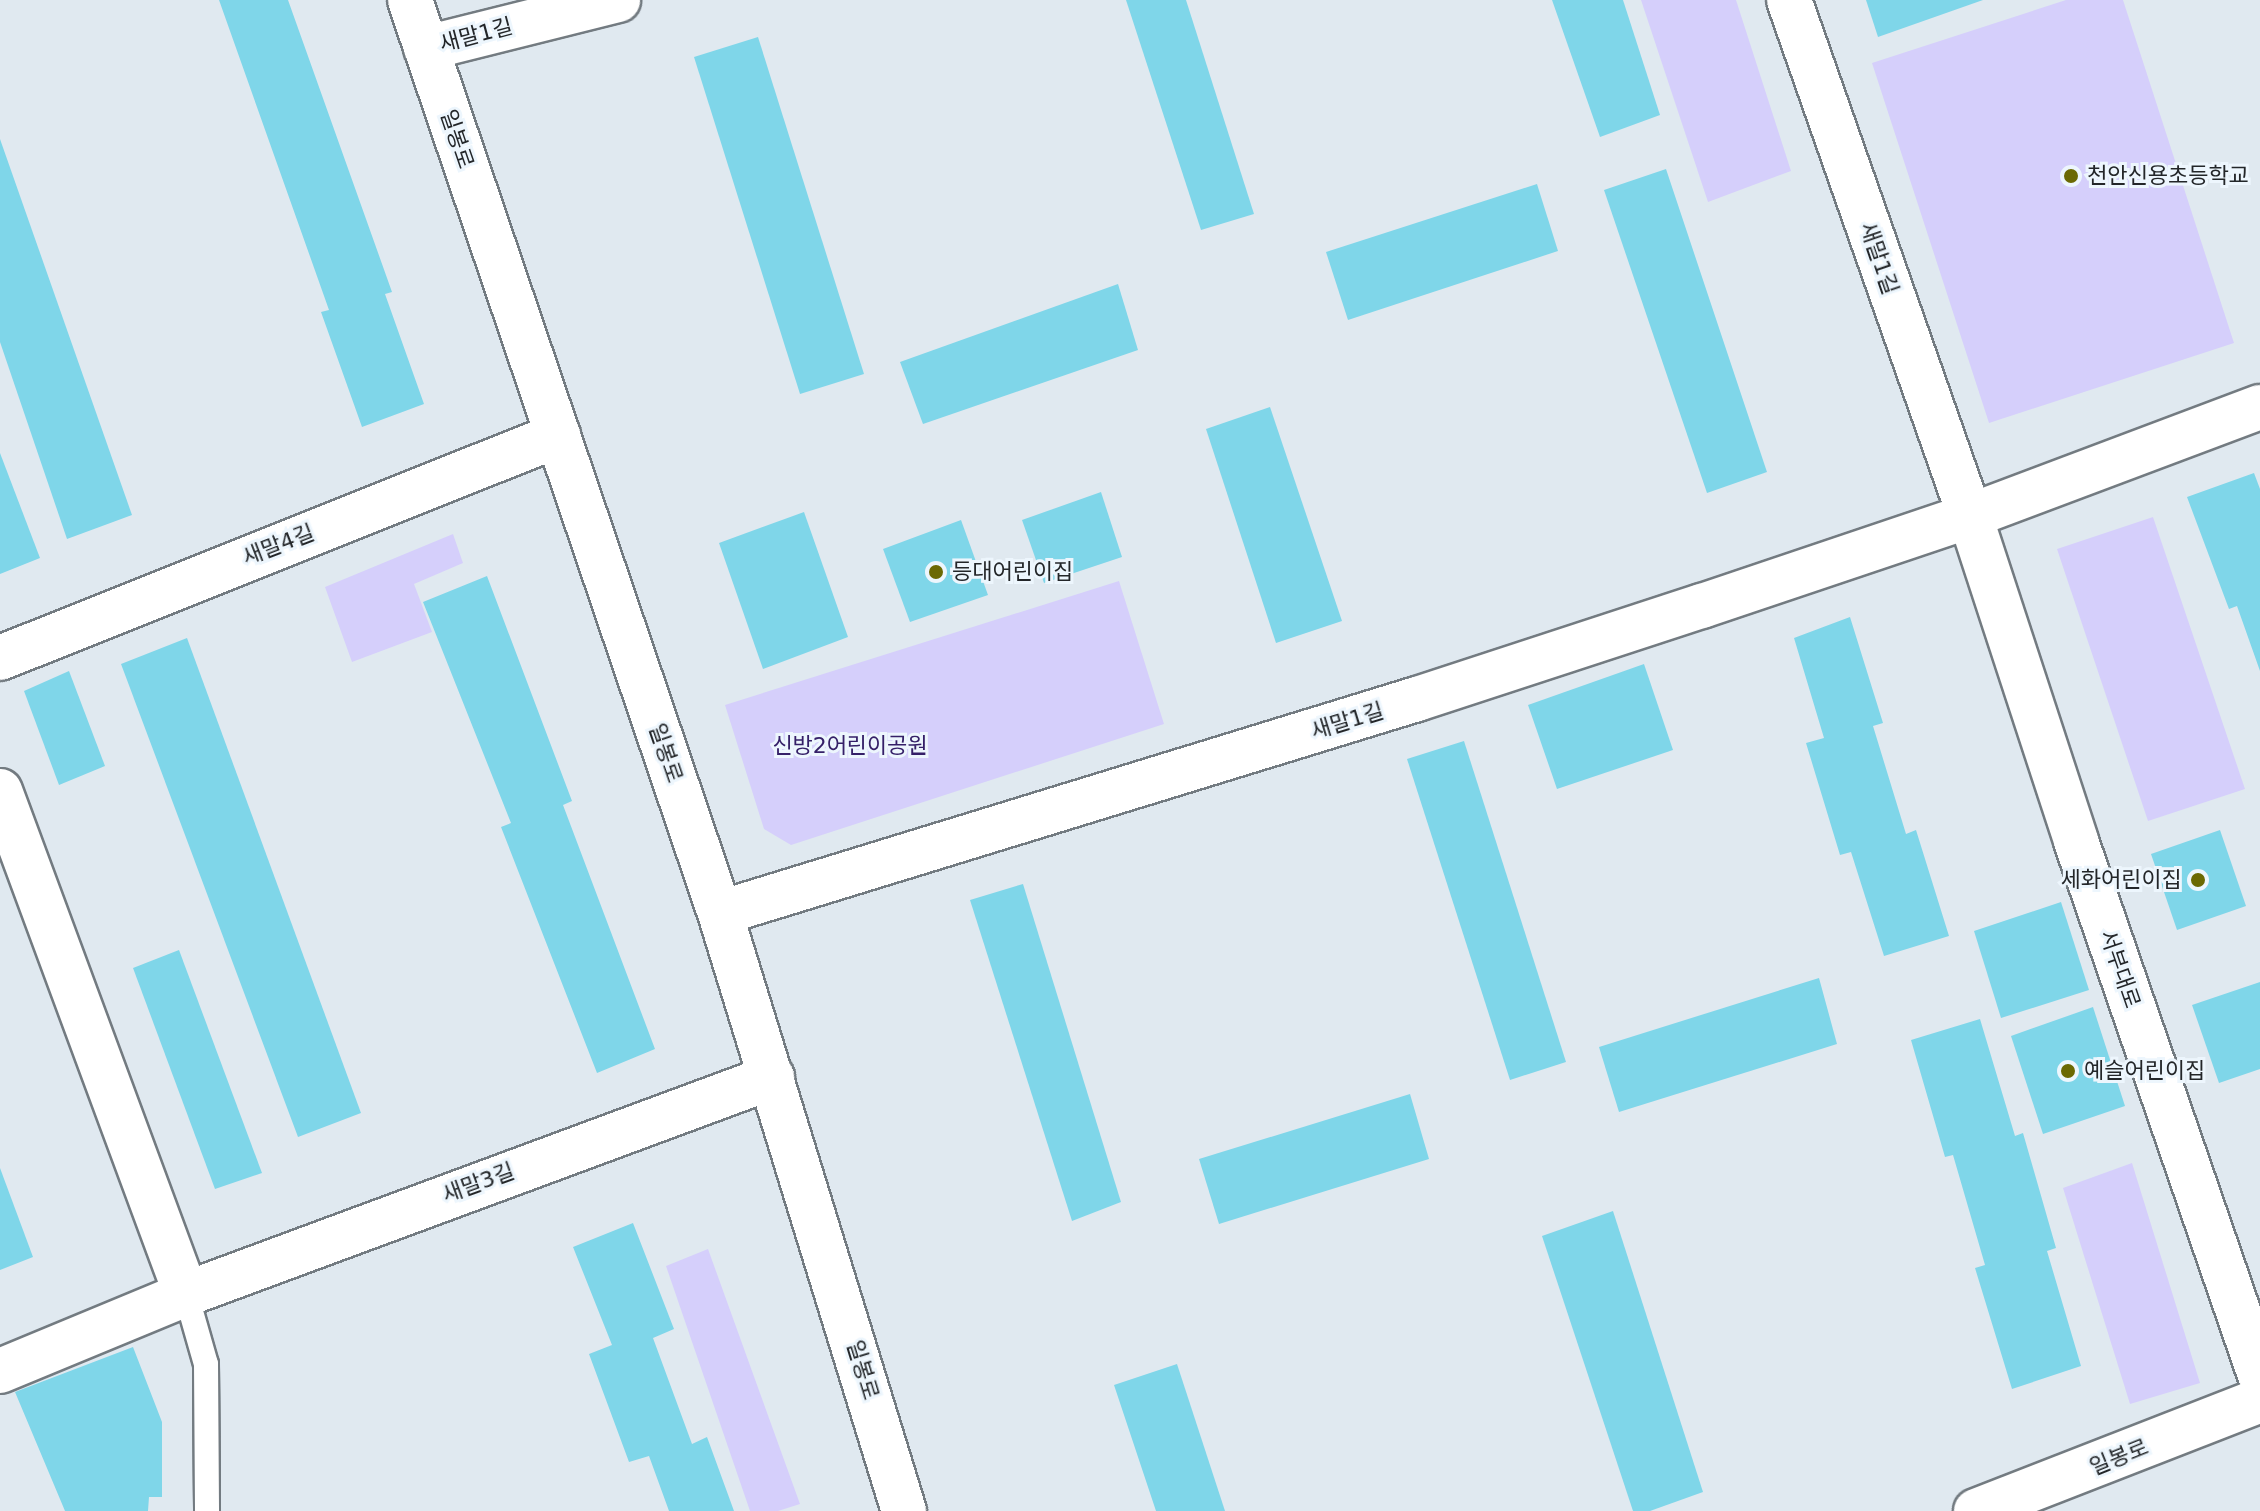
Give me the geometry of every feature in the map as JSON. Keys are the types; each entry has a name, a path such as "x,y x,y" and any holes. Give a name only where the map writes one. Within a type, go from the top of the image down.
{"street":[{"name":"일봉로","path":"410,0 720,913 904,1511"},
{"name":"새말1길","path":"426,48 618,0"},
{"name":"새말1길","path":"1789,0 1970,516"},
{"name":"새말1길","path":"720,913 1417,699 1970,516 2260,407"},
{"name":"새말4길","path":"0,658 558,435"},
{"name":"서부대로","path":"1970,516 2076,841 2260,1375"},
{"path":"0,791 186,1294"},
{"name":"새말3길","path":"0,1371 186,1294 772,1077"},
{"name":"일봉로","path":"1976,1511 2260,1400"}],"lane":[{"path":"186,1294 206,1364 207,1511"}],"green space":[{"path":"1641,0 1736,0 1791,171 1708,202"},
{"name":"천안신용초등학교","path":"2066,0 2123,0 2234,343 1989,423 1872,63"},
{"path":"2153,517 2245,789 2148,821 2057,549"},
{"path":"453,534 463,563 414,584 432,632 352,662 325,587"},
{"name":"신방2어린이공원","path":"1119,581 1164,724 791,845 764,829 725,705"},
{"path":"2132,1163 2200,1383 2130,1404 2063,1188"},
{"path":"708,1249 800,1504 778,1511 750,1511 666,1266"}],"building":[{"path":"219,0 288,0 392,292 385,294 424,404 362,427 321,312 329,310"},
{"path":"1126,0 1186,0 1254,214 1201,230"},
{"path":"1552,0 1623,0 1660,115 1600,137"},
{"path":"1866,0 1983,0 1878,37"},
{"path":"758,37 864,374 800,394 694,57"},
{"path":"0,139 132,515 67,539 0,342"},
{"path":"1666,169 1767,472 1707,493 1604,190"},
{"path":"1537,184 1558,251 1348,320 1326,252"},
{"path":"1118,284 1138,350 923,424 900,362"},
{"path":"1270,407 1342,621 1276,643 1206,429"},
{"path":"0,453 40,558 0,574"},
{"path":"2254,473 2260,489 2260,671 2237,606 2229,609 2187,497"},
{"path":"1101,492 1122,557 1044,583 1022,520"},
{"path":"804,512 848,637 763,669 719,543"},
{"name":"등대어린이집","path":"961,520 988,595 910,622 883,549"},
{"path":"487,576 572,801 563,805 655,1049 597,1073 501,827 511,823 423,602"},
{"path":"1850,617 1883,723 1873,726 1906,834 1916,830 1949,936 1884,956 1851,852 1840,855 1806,743 1824,738 1794,638"},
{"path":"187,638 361,1113 298,1137 121,664"},
{"path":"1644,664 1673,750 1557,789 1528,705"},
{"path":"69,671 105,766 59,785 24,691"},
{"path":"1464,741 1566,1062 1510,1080 1407,759"},
{"name":"세화어린이집","path":"2220,830 2246,906 2177,930 2151,854"},
{"path":"1023,884 1121,1202 1072,1221 970,900"},
{"path":"2061,902 2089,990 2001,1018 1974,931"},
{"path":"179,950 262,1173 215,1189 133,968"},
{"path":"1819,978 1837,1044 1619,1112 1599,1047"},
{"path":"2260,982 2260,1069 2219,1083 2192,1005"},
{"name":"예슬어린이집","path":"2093,1007 2125,1106 2043,1134 2011,1036"},
{"path":"1980,1019 2015,1136 2023,1133 2056,1248 2047,1251 2081,1366 2012,1389 1975,1268 1985,1265 1953,1155 1945,1157 1911,1040"},
{"path":"1410,1094 1429,1159 1219,1224 1199,1159"},
{"path":"0,1168 33,1257 0,1270"},
{"path":"1613,1211 1703,1492 1650,1511 1633,1511 1542,1236"},
{"path":"633,1223 674,1329 653,1338 692,1444 707,1437 734,1511 669,1511 649,1456 629,1462 589,1354 612,1345 573,1247"},
{"path":"133,1347 162,1422 162,1497 149,1497 148,1511 65,1511 15,1392"},
{"path":"1177,1364 1225,1511 1156,1511 1114,1385"}],"place":[{"name":"천안신용초등학교","path":"2071,176"},
{"name":"등대어린이집","path":"936,572"},
{"name":"세화어린이집","path":"2198,880"},
{"name":"예슬어린이집","path":"2068,1071"}]}
